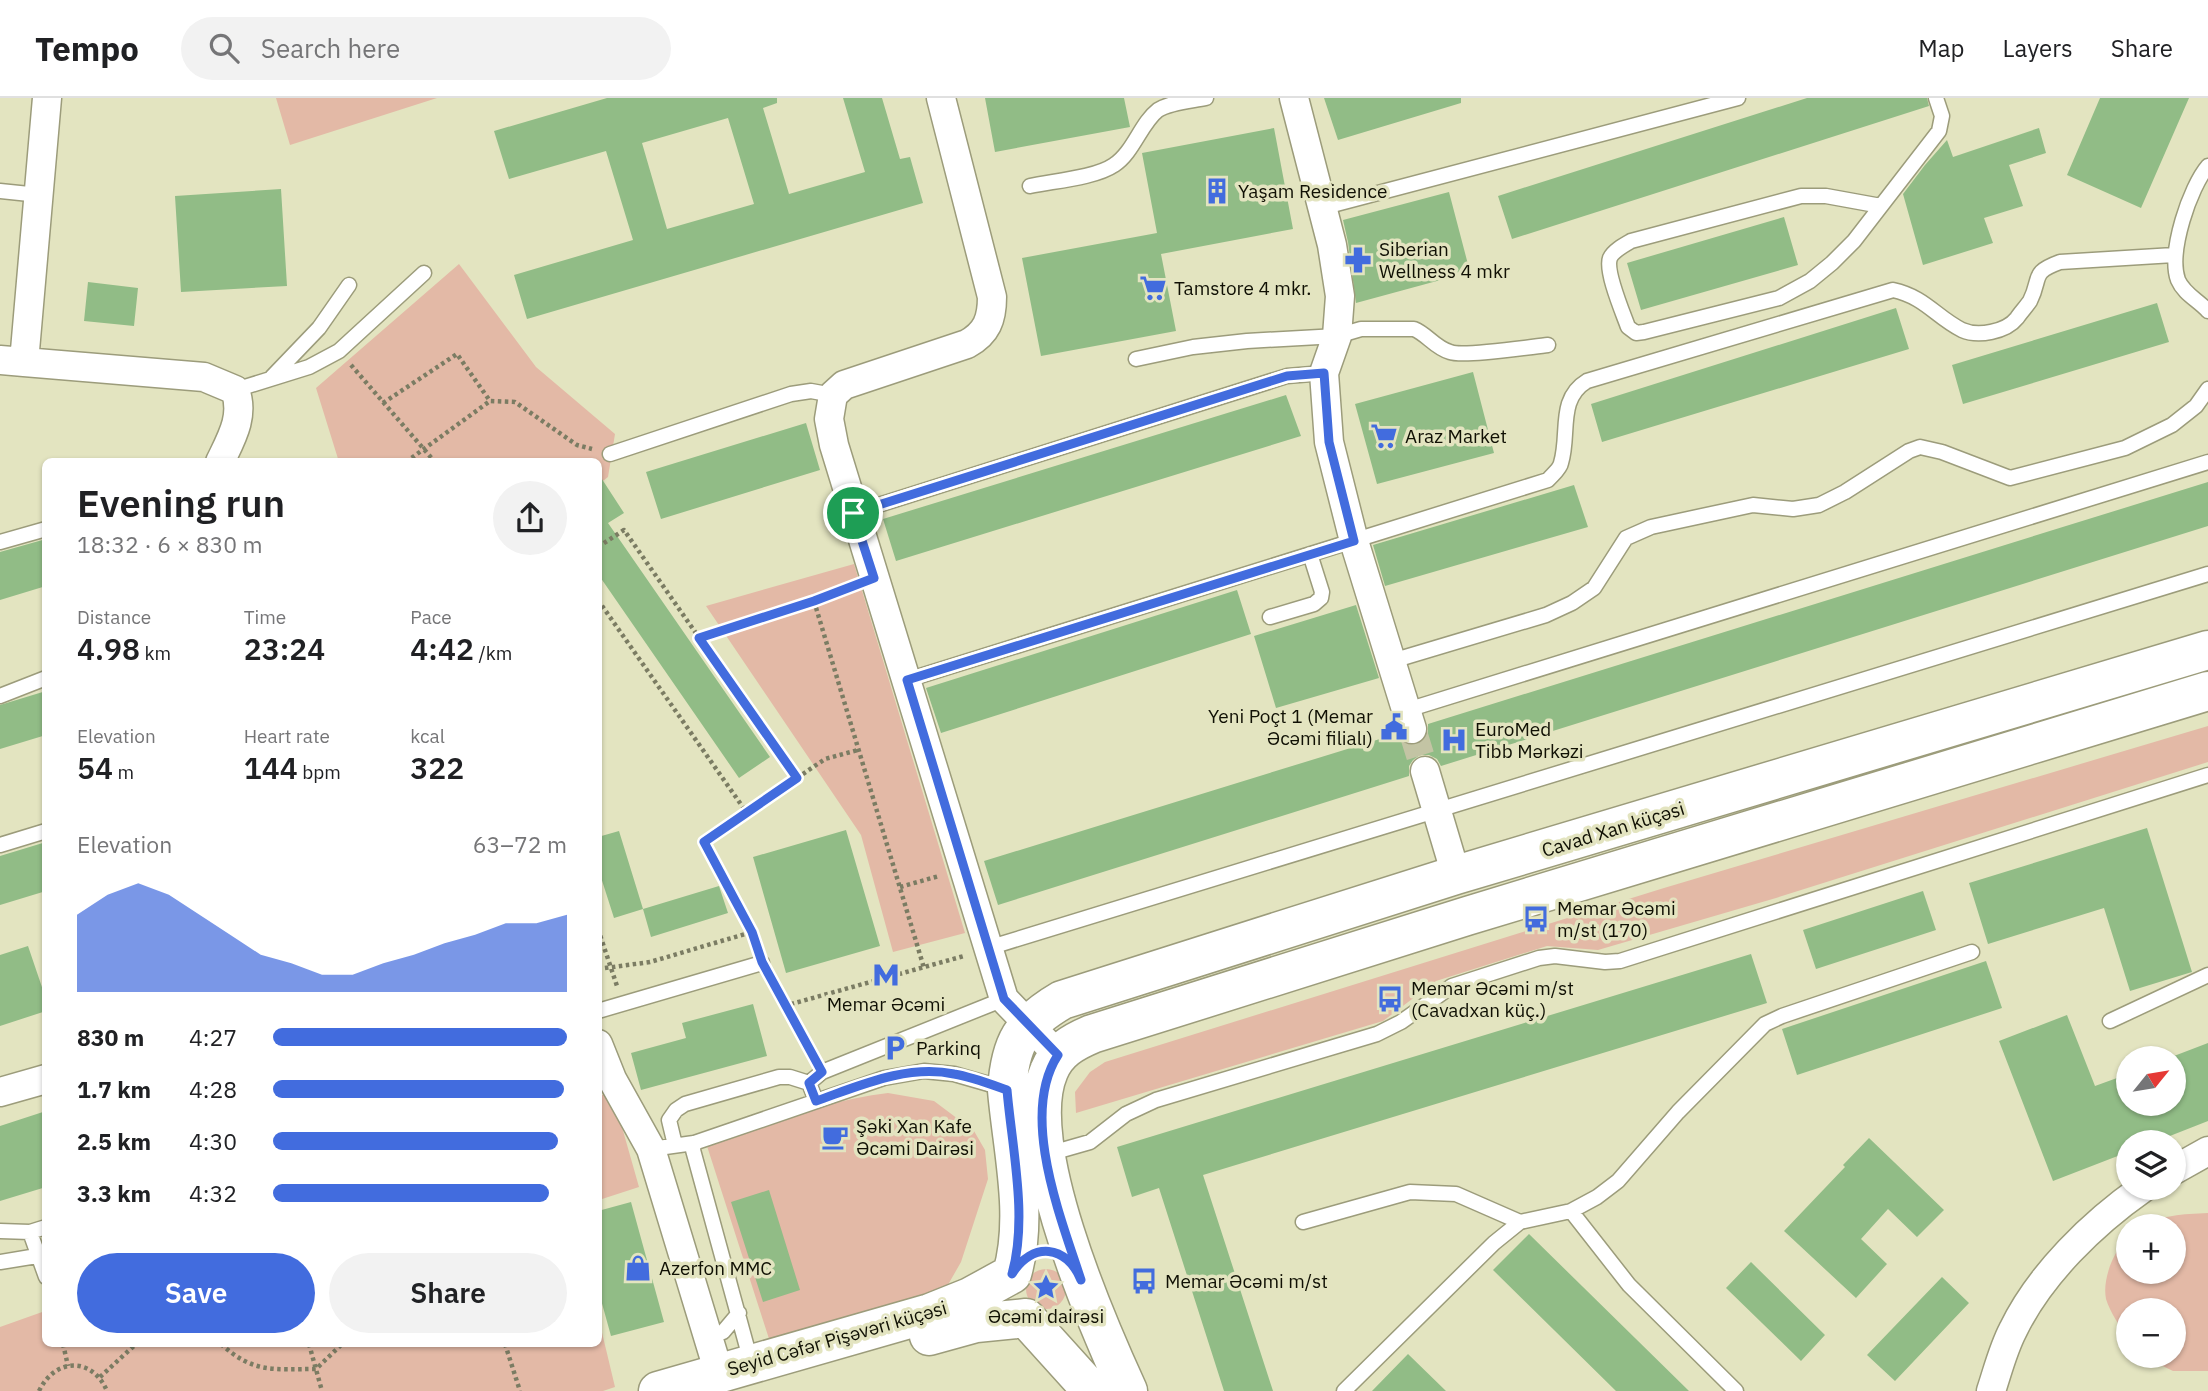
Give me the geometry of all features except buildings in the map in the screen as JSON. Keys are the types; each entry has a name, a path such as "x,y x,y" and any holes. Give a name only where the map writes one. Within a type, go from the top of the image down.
{"street":[{"path":"47,98 39,195 12,361 204,377 235,390 240,402 235,432 222,458"},
{"path":"941,98 992,297 992,313 988,325 981,336 967,344 844,385 833,396 829,419 853,513 988,948 1015,1012 1058,1055"},
{"path":"1294,98 1332,245 1340,296 1337,336 1324,373 1329,442 1354,541 1410,719"},
{"name":"Cavad Xan küçəsi","path":"1015,1012 1047,1009 1075,995 1456,876 2208,650"},
{"path":"1025,1094 1044,1082 1058,1055 1066,1047 1092,1034 1474,914 2208,691"},
{"path":"1425,771 1456,876"},
{"path":"1015,1012 1014,1047 1025,1094 1042,1129 1058,1209 1081,1280 1082,1292 1071,1314 1061,1321 1037,1323 1026,1318"},
{"path":"0,1092 42,1080"},
{"path":"605,1081 663,1147 704,1323 739,1376"},
{"path":"1025,1094 1016,1259 1009,1284 1013,1303 1092,1391"},
{"path":"2186,1164 2208,1151"},
{"path":"1991,1391 2013,1328 2053,1270 2111,1211 2127,1200"},
{"path":"1012,1274 1026,1257 1049,1251 1060,1254 1077,1269 1128,1391"},
{"name":"Seyid Cəfər Pişəvəri küçəsi","path":"739,1376 930,1312 970,1297 1012,1274"},
{"name":"Seyid Cəfər Pişəvəri küçəsi","path":"658,1391 739,1376 960,1326 992,1320 1026,1318"}],"lane":[{"path":"1030,186 1097,173 1114,166 1157,111 1206,98"},
{"path":"1321,208 1738,98"},
{"path":"1881,206 1826,196 1801,195 1631,241 1610,257 1608,268 1628,327 1636,333 1644,332 1779,298 1810,281 1854,241 1939,131 1942,116 1936,98"},
{"path":"2208,166 2200,176 2180,229 2174,255 2178,279 2183,289 2208,311"},
{"path":"0,191 39,195"},
{"path":"907,680 1548,480 1561,465 1568,400 1577,387 1587,381 1893,290 1912,294 1964,331 1990,332 2013,323 2030,300 2037,277 2044,268 2060,262 2174,255"},
{"path":"235,390 309,367 339,351 425,273"},
{"path":"271,379 319,328 349,285"},
{"path":"1136,359 1207,345 1337,336 1361,330 1413,329 1452,354 1548,345"},
{"path":"853,513 1287,376 1324,373"},
{"path":"1392,661 1546,615 1572,603 1594,588 1626,538 1651,527 1753,506 1793,509 1819,505 1920,447 2010,478 2125,448 2172,425 2196,406 2208,389"},
{"path":"610,454 791,394 811,391 833,396"},
{"path":"1410,719 2208,462"},
{"path":"0,542 42,530"},
{"path":"1270,617 1314,604 1321,598 1322,592 1310,554"},
{"path":"988,948 2208,574"},
{"path":"0,696 42,680"},
{"path":"1046,1154 1090,1142 1126,1114 1156,1100 1377,1034 1401,1022 1438,994 1464,982 1539,958 1555,956 1605,962 1620,961 2208,775"},
{"path":"0,845 42,832"},
{"path":"1344,1391 1494,1243 1520,1222 1571,1211 1618,1181 1678,1112 1765,1024 1972,952"},
{"path":"602,1010 762,962"},
{"path":"2110,1021 2208,975"},
{"path":"809,1083 822,1072 1015,1012"},
{"path":"809,1083 790,1077 779,1077 685,1104 676,1110 669,1120 663,1147 694,1143 884,1078 924,1071 954,1074 1025,1094"},
{"path":"809,1083 816,1101"},
{"path":"694,1143 693,1150 739,1313 739,1376"},
{"path":"1303,1222 1410,1192 1456,1194 1520,1222"},
{"path":"1571,1211 1629,1284 1736,1391"},
{"path":"0,1231 30,1232 42,1228"},
{"path":"30,1232 42,1268"},
{"path":"0,1262 37,1256"},
{"path":"704,1323 717,1333 723,1332 739,1313"}],"path":[{"path":"339,351 432,458"},
{"path":"383,403 457,354 490,401"},
{"path":"411,458 490,401 515,402 577,445 610,454"},
{"path":"602,544 624,530 797,778"},
{"path":"699,638 814,601 874,578"},
{"path":"814,601 924,968"},
{"path":"602,606 747,813"},
{"path":"822,1072 784,1006 762,962 752,932 704,842 825,759 858,750"},
{"path":"900,887 963,869"},
{"path":"602,969 650,962 752,932"},
{"path":"602,941 623,1003"},
{"path":"784,1006 988,948"},
{"path":"64,1347 68,1366"},
{"path":"100,1377 133,1347"},
{"path":"224,1347 239,1360 265,1369 316,1369 339,1347"},
{"path":"310,1347 322,1391"},
{"path":"506,1347 520,1391"},
{"path":"39,1391 46,1377 58,1368 68,1366 87,1368 100,1377 107,1391"}],"shaded area":[{"path":"276,98 437,98 290,145"},
{"path":"459,264 536,367 615,434 608,477 602,482 602,458 338,458 316,388"},
{"path":"854,564 965,933 893,952 861,835 706,606"},
{"path":"2208,726 2208,762 1776,898 1598,950 1547,946 1436,981 1383,1021 1076,1113 1075,1092 1090,1072 1105,1062 1664,888"},
{"path":"612,1092 639,1187 602,1199 602,1095"},
{"path":"888,1093 934,1101 974,1131 985,1150 988,1179 961,1262 945,1290 771,1345 707,1146 841,1101"},
{"path":"2208,1213 2208,1371 2173,1371 2167,1368 2186,1368 2186,1298 2116,1298 2116,1319 2105,1291 2116,1254 2116,1284 2186,1284 2186,1214"},
{"name":"Əcəmi dairəsi","path":"1046,1269 1060,1275 1066,1289 1060,1303 1046,1309 1032,1303 1026,1289 1032,1275"},
{"path":"42,1312 42,1347 602,1347 602,1333 615,1387 603,1391 0,1391 0,1327"}],"tunnel":[{"path":"1412,729 1425,771"}],"place":[{"name":"Yaşam Residence","path":"1217,191"},
{"name":"Siberian Wellness 4 mkr","path":"1358,260"},
{"name":"Tamstore 4 mkr.","path":"1153,288"},
{"name":"Araz Market","path":"1384,436"},
{"name":"Yeni Poçt 1 (Memar Əcəmi filialı)","path":"1394,727"},
{"name":"EuroMed Tibb Mərkəzi","path":"1454,740"},
{"name":"Memar Əcəmi m/st (170)","path":"1536,919"},
{"name":"Memar Əcəmi","path":"886,975"},
{"name":"Memar Əcəmi m/st (Cavadxan küç.)","path":"1390,999"},
{"name":"Parkinq","path":"895,1048"},
{"name":"Şəki Xan Kafe Əcəmi Dairəsi","path":"835,1137"},
{"name":"Azerfon MMC","path":"638,1268"},
{"name":"Memar Əcəmi m/st","path":"1144,1281"},
{"name":"Əcəmi dairəsi","path":"1046,1287"}],"route":[{"path":"1324,373 1329,442 1354,541 907,680 1004,999 1058,1055 1044,1082 1042,1129 1058,1209 1081,1280 1077,1269 1069,1261 1060,1254 1049,1251 1026,1257 1012,1274 1016,1259 1019,1216 1007,1090 954,1074 924,1071 884,1078 816,1101 809,1083 822,1072 784,1006 762,962 752,932 704,842 797,778 699,638 814,601 874,578 853,513 1287,376 1324,373"}]}
